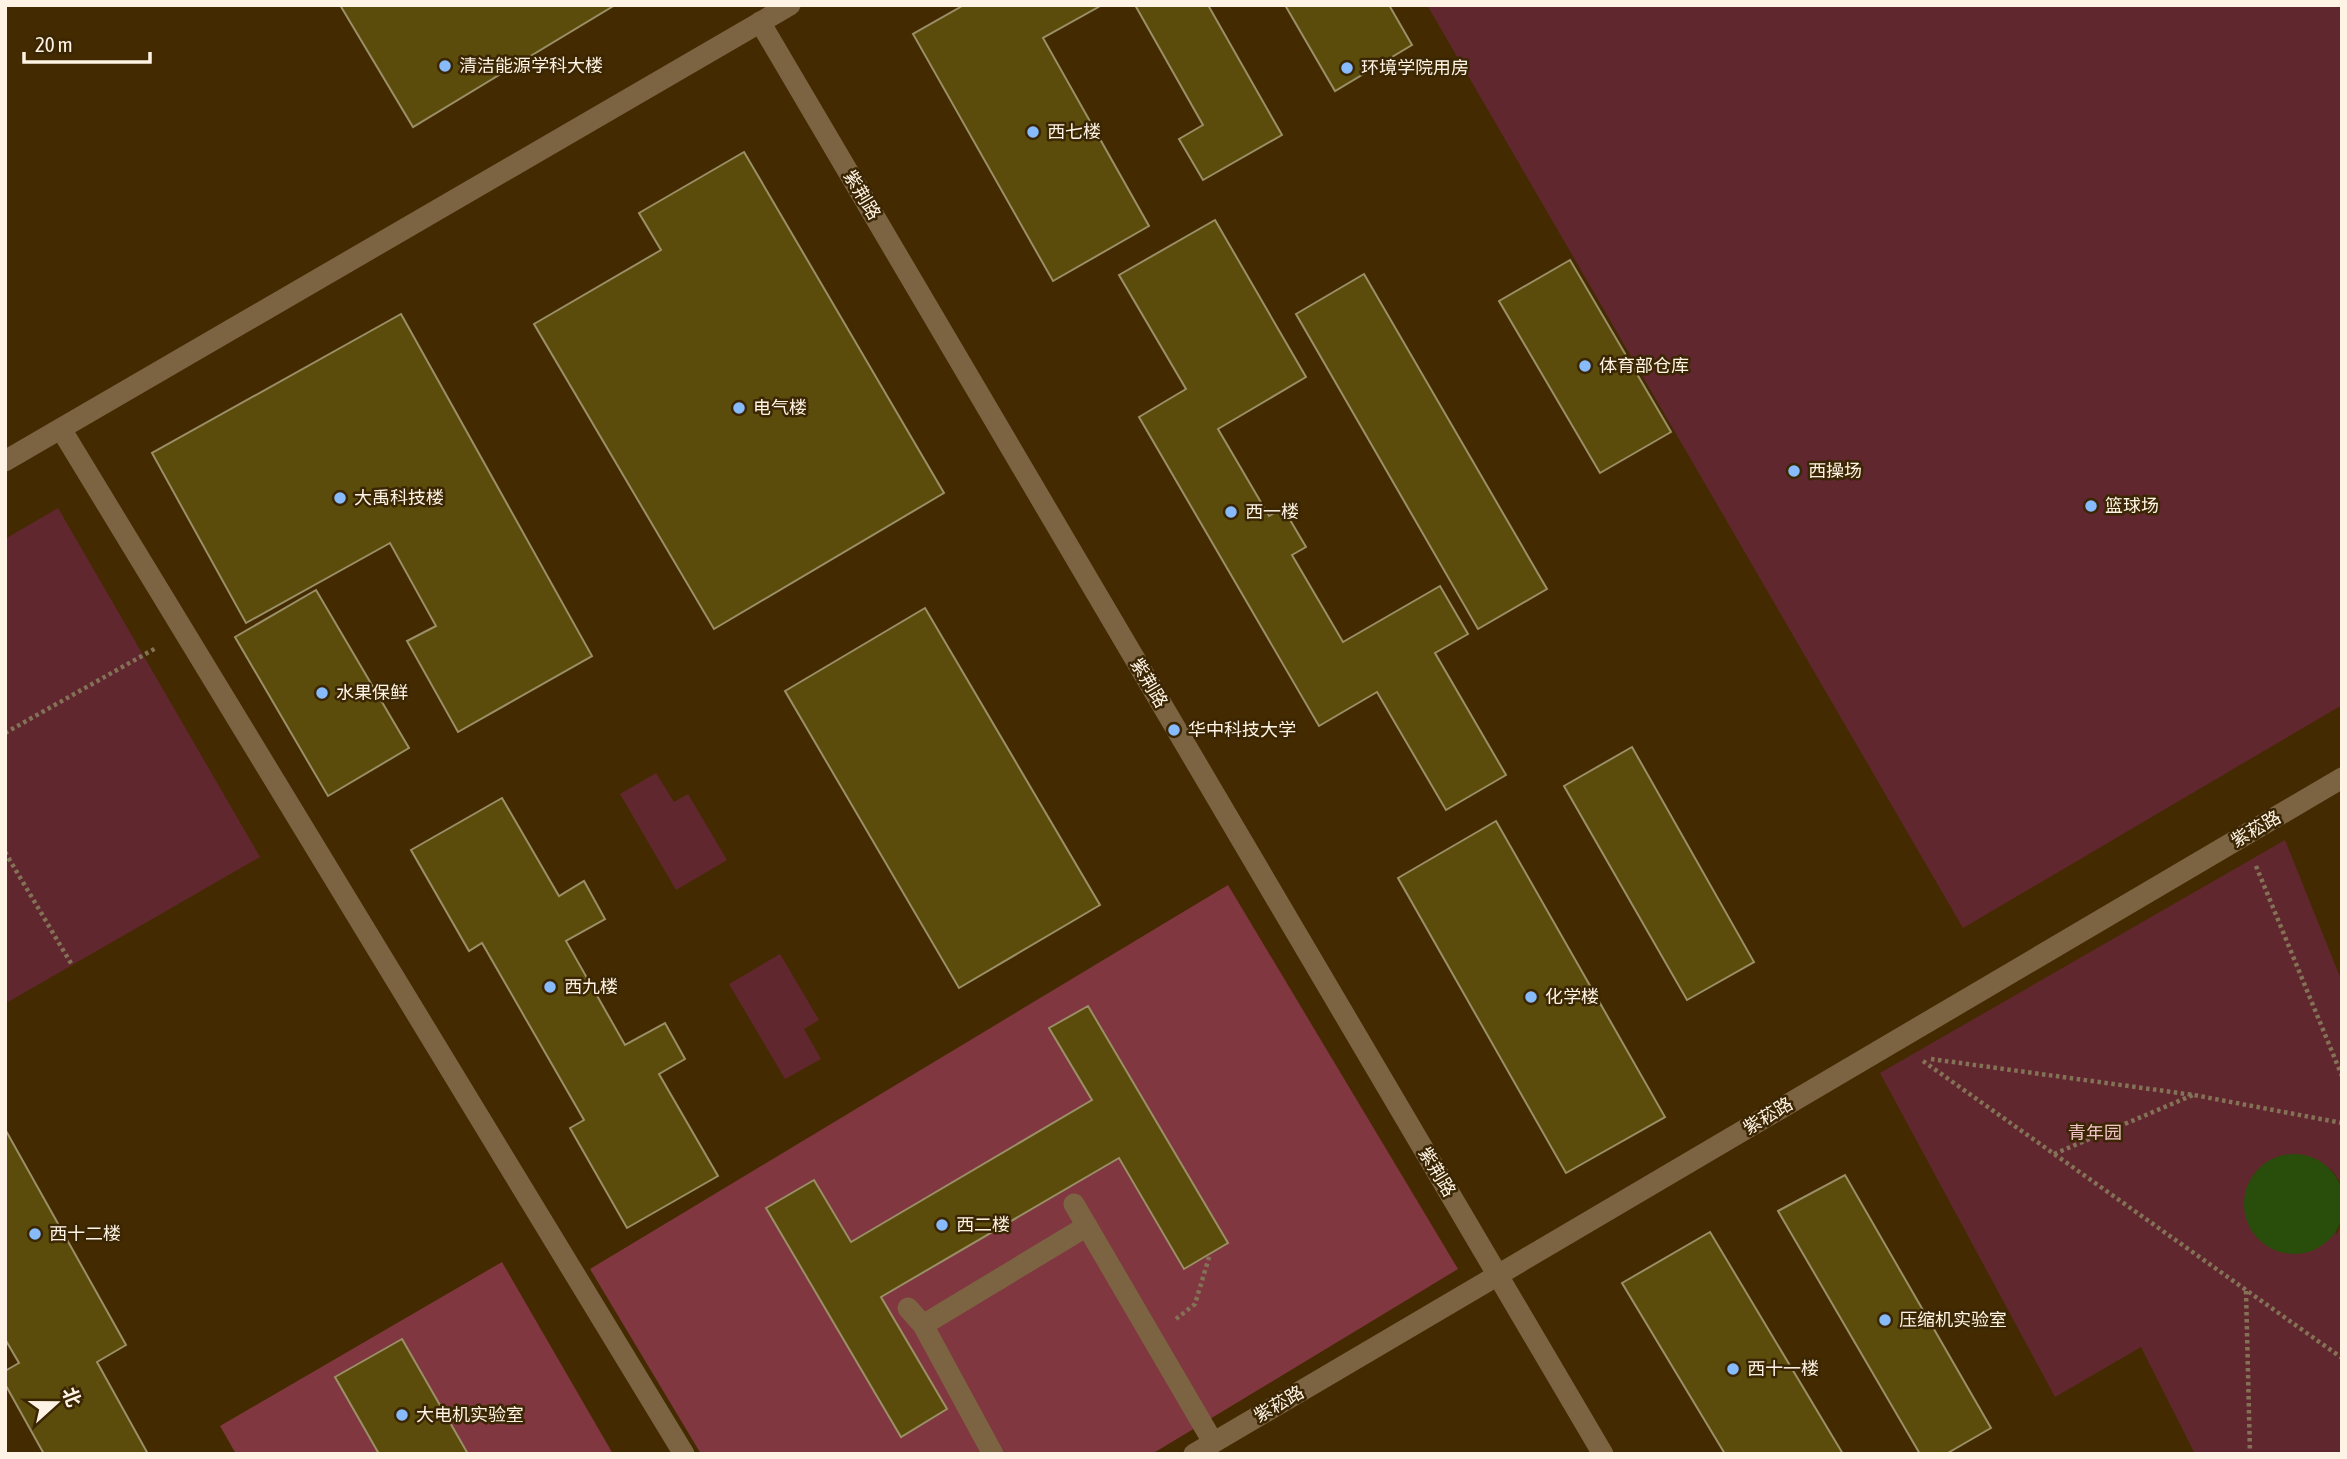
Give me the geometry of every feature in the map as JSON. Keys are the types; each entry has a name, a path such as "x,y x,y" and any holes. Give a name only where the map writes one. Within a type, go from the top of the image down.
{"street":[{"path":"5,461 790,5"},
{"name":"紫荆路","path":"760,22 1603,1454"},
{"path":"61,429 684,1454"},
{"name":"紫菘路","path":"1194,1454 2342,778"},
{"path":"1074,1204 1154,1336 1213,1442"},
{"path":"923,1325 1087,1226"},
{"path":"908,1308 923,1325 993,1454"}],"path":[{"path":"5,733 185,632"},
{"path":"2243,836 2342,1076"},
{"path":"5,852 72,965"},
{"path":"2342,1124 2193,1095 1917,1057 2342,1358"},
{"path":"2054,1154 2193,1095"},
{"path":"1154,1336 1195,1304 1210,1254"},
{"path":"2246,1291 2250,1454"}],"shaded area":[{"name":"华中科技大学","path":"5,5 2342,5 2342,1454 5,1454"},
{"path":"1228,885 1458,1269 1152,1454 701,1454 590,1269"},
{"path":"2294,1154 2322,1162 2336,1176 2344,1204 2336,1232 2322,1246 2294,1254 2266,1246 2252,1232 2244,1204 2252,1176 2266,1162"},
{"path":"502,1262 613,1454 236,1454 220,1426"}],"green space":[{"path":"1427,5 2342,5 2342,705 1963,928"},
{"path":"58,508 260,857 8,1002 5,996 5,539"},
{"path":"656,773 674,802 688,794 727,860 676,890 620,794"},
{"name":"青年园","path":"2285,840 2342,982 2342,1185 2331,1169 2336,1235 2342,1222 2342,1454 2195,1454 2141,1347 2055,1397 1880,1073"},
{"path":"780,954 819,1020 804,1029 821,1059 785,1079 729,984"}],"building":[{"name":"清洁能源学科大楼","path":"340,5 615,5 413,127"},
{"name":"西七楼","path":"964,5 1102,5 1043,38 1149,226 1053,281 913,34"},
{"path":"1135,5 1208,5 1282,135 1203,180 1179,139 1203,125"},
{"name":"环境学院用房","path":"1285,5 1389,5 1412,45 1335,91"},
{"name":"电气楼","path":"744,152 944,493 714,629 534,324 661,250 639,213"},
{"name":"西一楼","path":"1215,220 1306,377 1218,429 1269,516 1283,508 1306,547 1292,555 1343,642 1440,586 1468,634 1435,653 1506,775 1446,810 1377,692 1319,726 1139,417 1186,389 1119,275"},
{"name":"体育部仓库","path":"1570,260 1671,432 1600,473 1499,301"},
{"path":"1364,274 1547,589 1478,629 1296,314"},
{"name":"大禹科技楼","path":"401,314 592,656 458,732 407,641 436,626 390,543 246,623 152,453"},
{"name":"水果保鲜","path":"316,590 409,748 328,796 235,637"},
{"path":"925,608 1100,905 959,988 785,691"},
{"path":"1632,747 1754,962 1687,1000 1564,786"},
{"name":"西九楼","path":"502,798 559,896 584,881 605,919 566,941 625,1045 665,1023 685,1059 659,1074 718,1176 627,1228 570,1128 584,1120 482,943 469,951 411,850"},
{"name":"化学楼","path":"1496,821 1665,1117 1566,1173 1398,878"},
{"name":"西二楼","path":"1088,1006 1228,1243 1184,1269 1119,1158 881,1297 947,1409 901,1437 766,1208 814,1180 851,1242 1092,1100 1049,1028"},
{"name":"西十二楼","path":"5,1129 126,1345 97,1362 148,1454 44,1454 5,1384 5,1371 19,1363 5,1339"},
{"name":"压缩机实验室","path":"1845,1175 1991,1428 1946,1454 1920,1454 1778,1211"},
{"name":"西十一楼","path":"1710,1232 1843,1454 1725,1454 1622,1283"},
{"name":"大电机实验室","path":"402,1339 468,1454 379,1454 335,1377"}],"place":[{"name":"清洁能源学科大楼","path":"445,66"},
{"name":"环境学院用房","path":"1347,68"},
{"name":"西七楼","path":"1033,132"},
{"name":"体育部仓库","path":"1585,366"},
{"name":"电气楼","path":"739,408"},
{"name":"西操场","path":"1794,471"},
{"name":"大禹科技楼","path":"340,498"},
{"name":"篮球场","path":"2091,506"},
{"name":"西一楼","path":"1231,512"},
{"name":"水果保鲜","path":"322,693"},
{"name":"华中科技大学","path":"1174,730"},
{"name":"西九楼","path":"550,987"},
{"name":"化学楼","path":"1531,997"},
{"name":"西二楼","path":"942,1225"},
{"name":"西十二楼","path":"35,1234"},
{"name":"压缩机实验室","path":"1885,1320"},
{"name":"西十一楼","path":"1733,1369"},
{"name":"大电机实验室","path":"402,1415"}]}
